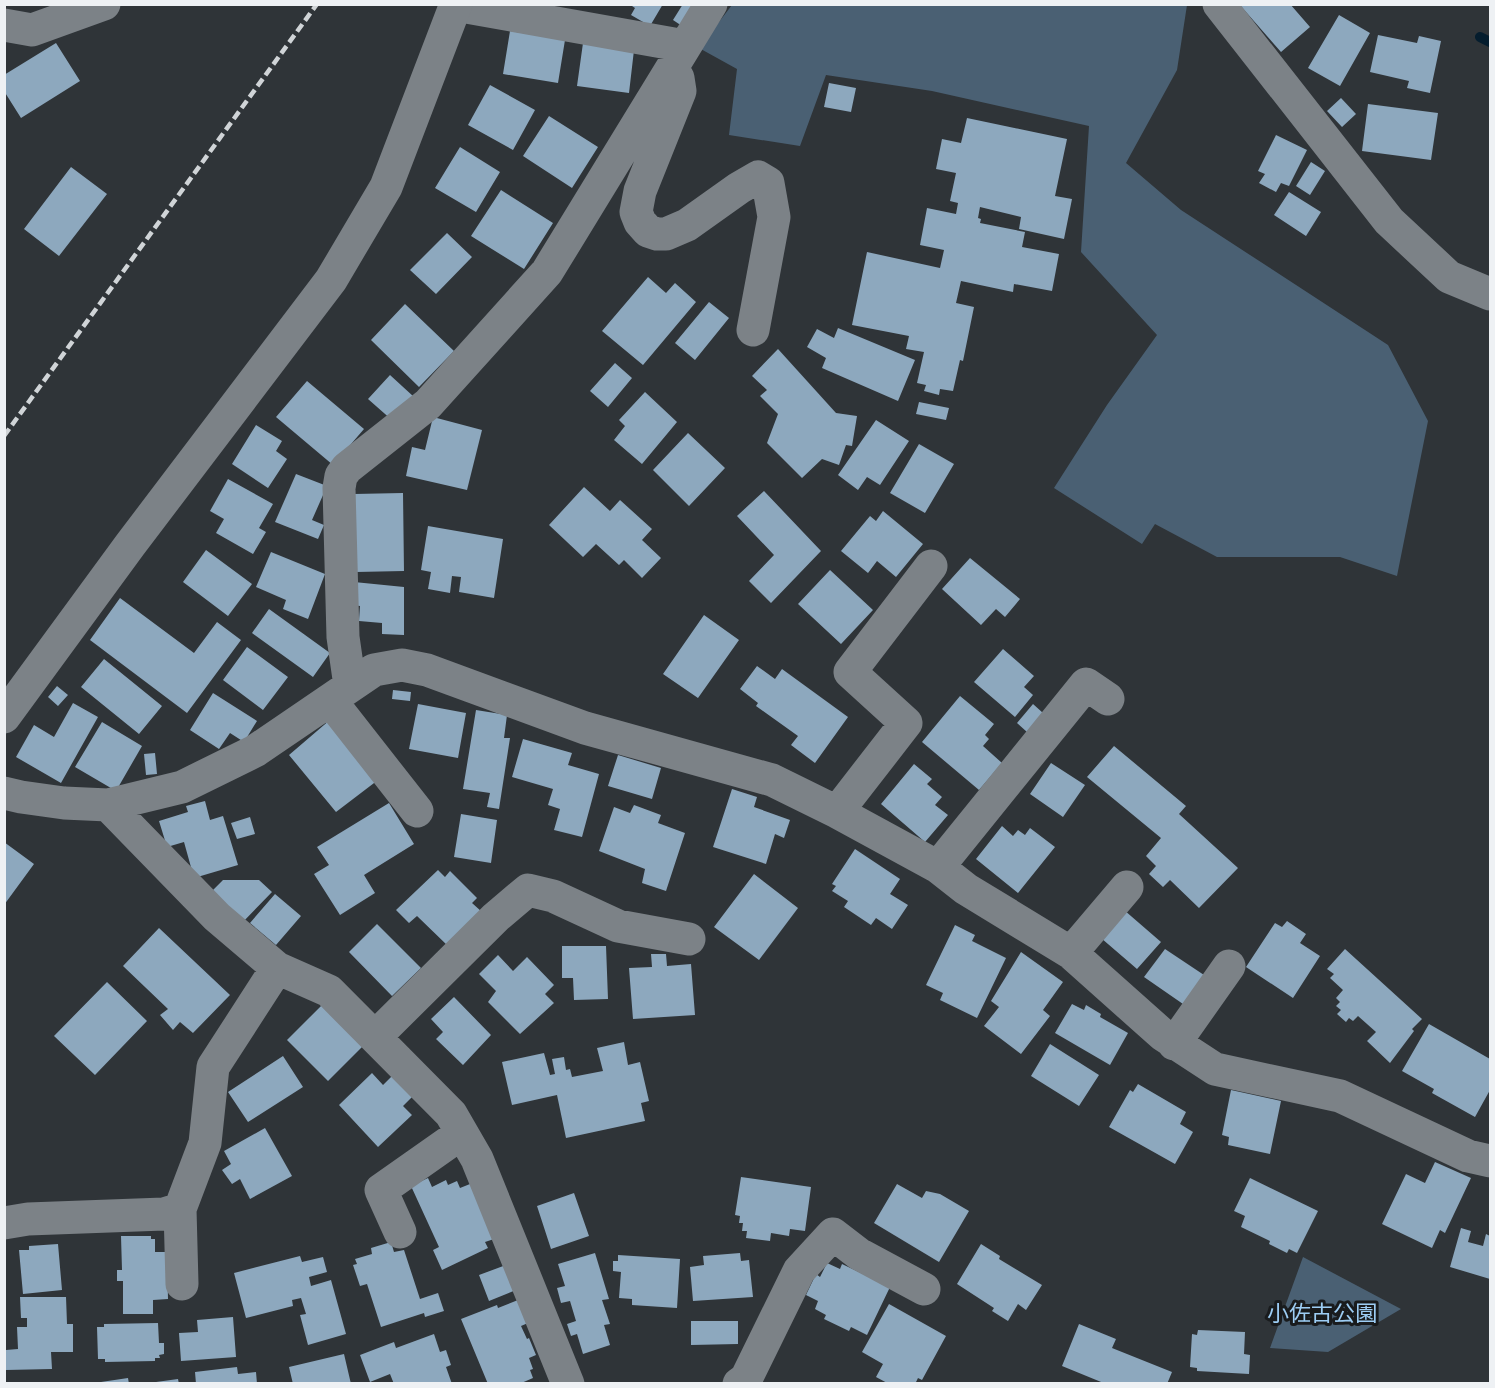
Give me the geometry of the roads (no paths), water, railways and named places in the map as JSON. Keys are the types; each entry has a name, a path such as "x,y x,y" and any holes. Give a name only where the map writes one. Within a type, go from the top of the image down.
{"street":[{"path":"4,25 32,30 104,4"},
{"path":"417,810 340,693 343,637 339,488 341,476 347,468 428,404 547,272 711,4"},
{"path":"1219,4 1389,221 1449,277 1491,294"},
{"path":"4,717 130,545 332,280 386,187 455,5 678,57"},
{"path":"678,57 680,91 640,191 636,212 639,222 648,231 666,234 687,225 758,177 768,183 774,217 753,330"},
{"path":"837,812 906,723 850,672 931,566"},
{"path":"4,793 64,803 108,806 182,787 255,751 374,670 402,665 427,670 585,728 772,780 837,812 938,867 966,889 1071,953 1174,1044 1215,1069 1340,1096 1468,1156 1491,1161"},
{"path":"938,867 1086,684 1108,699"},
{"path":"108,806 217,917 277,968 329,991 451,1114 477,1159 568,1383"},
{"path":"1071,953 1127,887"},
{"path":"375,1037 496,917 528,890 553,896 618,926 689,939"},
{"path":"1174,1044 1229,966"},
{"path":"182,1284 180,1209 205,1143 213,1068 277,968"},
{"path":"400,1232 381,1191 462,1133"},
{"path":"4,1223 28,1219 164,1214 180,1209"},
{"path":"739,1383 746,1379 799,1271 833,1234 860,1254 924,1289"}],"waterway":[{"path":"1480,37 1490,42"}],"railway":[{"path":"4,436 317,4"}],"park label":[{"name":"小佐古公園","path":"1322,1312"}]}
